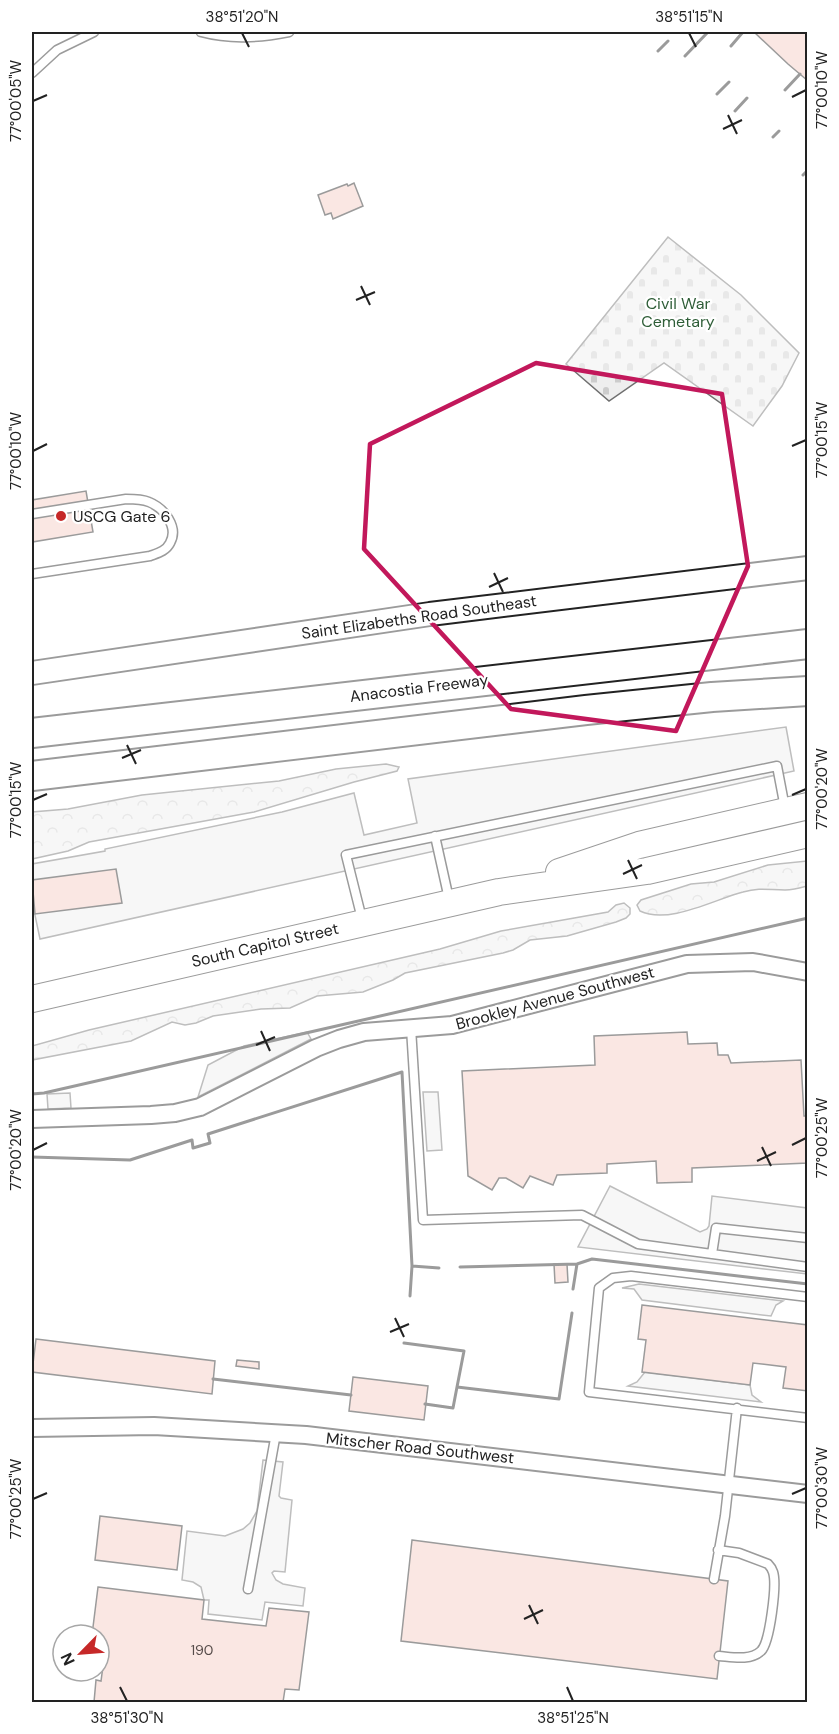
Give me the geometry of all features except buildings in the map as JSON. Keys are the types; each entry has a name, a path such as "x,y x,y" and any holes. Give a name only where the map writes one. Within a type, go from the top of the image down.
{"highway":[{"name":"Anacostia Freeway","path":"32,733 807,644"},
{"path":"32,776 628,706 712,697 807,691"}],"main road":[{"name":"Saint Elizabeths Road Southeast","path":"32,673 420,615 807,568"},
{"path":"499,891 639,845 797,809"},
{"path":"499,891 647,871 807,834"},
{"name":"South Capitol Street","path":"32,999 499,891"}],"street":[{"name":"Brookley Avenue Southwest","path":"32,1119 151,1115 200,1107 316,1048 339,1039 373,1030 452,1025 687,964 753,962 807,972"},
{"name":"Mitscher Road Southwest","path":"32,1428 154,1426 276,1433 807,1494"}],"lane":[{"path":"32,73 57,50 94,32"},
{"path":"201,32 238,38 289,32"},
{"path":"32,514 137,499 148,502 166,514 171,523 172,534 170,544 162,551 150,556 32,574"},
{"path":"363,923 346,855 777,766 797,809"},
{"path":"435,836 450,903"},
{"path":"411,1028 423,1220 582,1215 638,1244 807,1267"},
{"path":"712,1254 716,1228 807,1238"},
{"path":"807,1298 631,1276 613,1278 599,1288 589,1392 807,1418"},
{"path":"714,1579 725,1516 737,1408"},
{"path":"248,1588 276,1433"},
{"path":"718,1550 739,1553 768,1564 773,1573 774,1591 767,1641 761,1651 750,1657 719,1656"}],"highlighted area":[{"path":"536,363 722,394 748,566 676,731 511,709 364,549 370,444"}],"green space":[{"name":"Civil War Cemetary","path":"668,237 741,295 799,353 782,386 753,426 664,363 609,401 566,364"},
{"path":"386,764 399,767 397,771 254,812 89,842 68,851 32,859 32,812 68,809 142,795 279,781 336,769"},
{"path":"807,861 807,886 788,890 749,890 692,909 664,915 640,911 637,905 641,900 691,884 714,882 768,865"},
{"path":"624,903 630,908 630,914 616,922 567,936 530,940 503,953 405,973 363,992 317,996 290,1008 261,1009 213,1016 185,1025 172,1022 131,1041 32,1060 32,1046 89,1030 440,949 501,931 608,912 616,905"}],"shaded area":[{"path":"786,727 794,771 40,939 32,901 32,864 105,851 105,849 282,812 354,793 364,835 417,823 408,779"},
{"path":"307,1032 311,1039 198,1097 208,1065 244,1046"},
{"path":"423,1092 438,1092 442,1150 427,1151"},
{"path":"70,1093 71,1108 48,1109 47,1094"},
{"path":"610,1186 700,1232 709,1226 712,1196 807,1208 807,1274 578,1247"},
{"path":"639,1284 783,1301 776,1305 771,1316 642,1300 634,1289 622,1288"},
{"path":"645,1372 750,1385 752,1395 761,1402 628,1386 637,1382"},
{"path":"263,1460 283,1462 279,1496 292,1500 285,1572 274,1571 272,1573 276,1580 283,1584 305,1588 303,1606 265,1602 262,1620 208,1614 209,1600 204,1600 201,1587 193,1582 182,1580 187,1531 225,1536 243,1529 250,1523 257,1511"}],"wall":[{"path":"685,56 708,32"},
{"path":"731,46 743,32"},
{"path":"658,51 668,41"},
{"path":"785,90 800,74"},
{"path":"717,94 729,82"},
{"path":"735,111 747,98"},
{"path":"773,137 779,131"},
{"path":"803,175 808,170"},
{"path":"32,1094 808,918"},
{"path":"32,1157 130,1160 192,1140 193,1148 210,1143 208,1134 402,1072 412,1266 439,1268"},
{"path":"460,1267 577,1264 592,1259 808,1284"},
{"path":"573,1289 577,1264"},
{"path":"410,1296 412,1266"},
{"path":"404,1343 464,1351 457,1387 559,1399 572,1313"},
{"path":"213,1379 351,1395"},
{"path":"425,1404 453,1408 457,1387"}],"place":[{"name":"USCG Gate 6","path":"61,516"}]}
